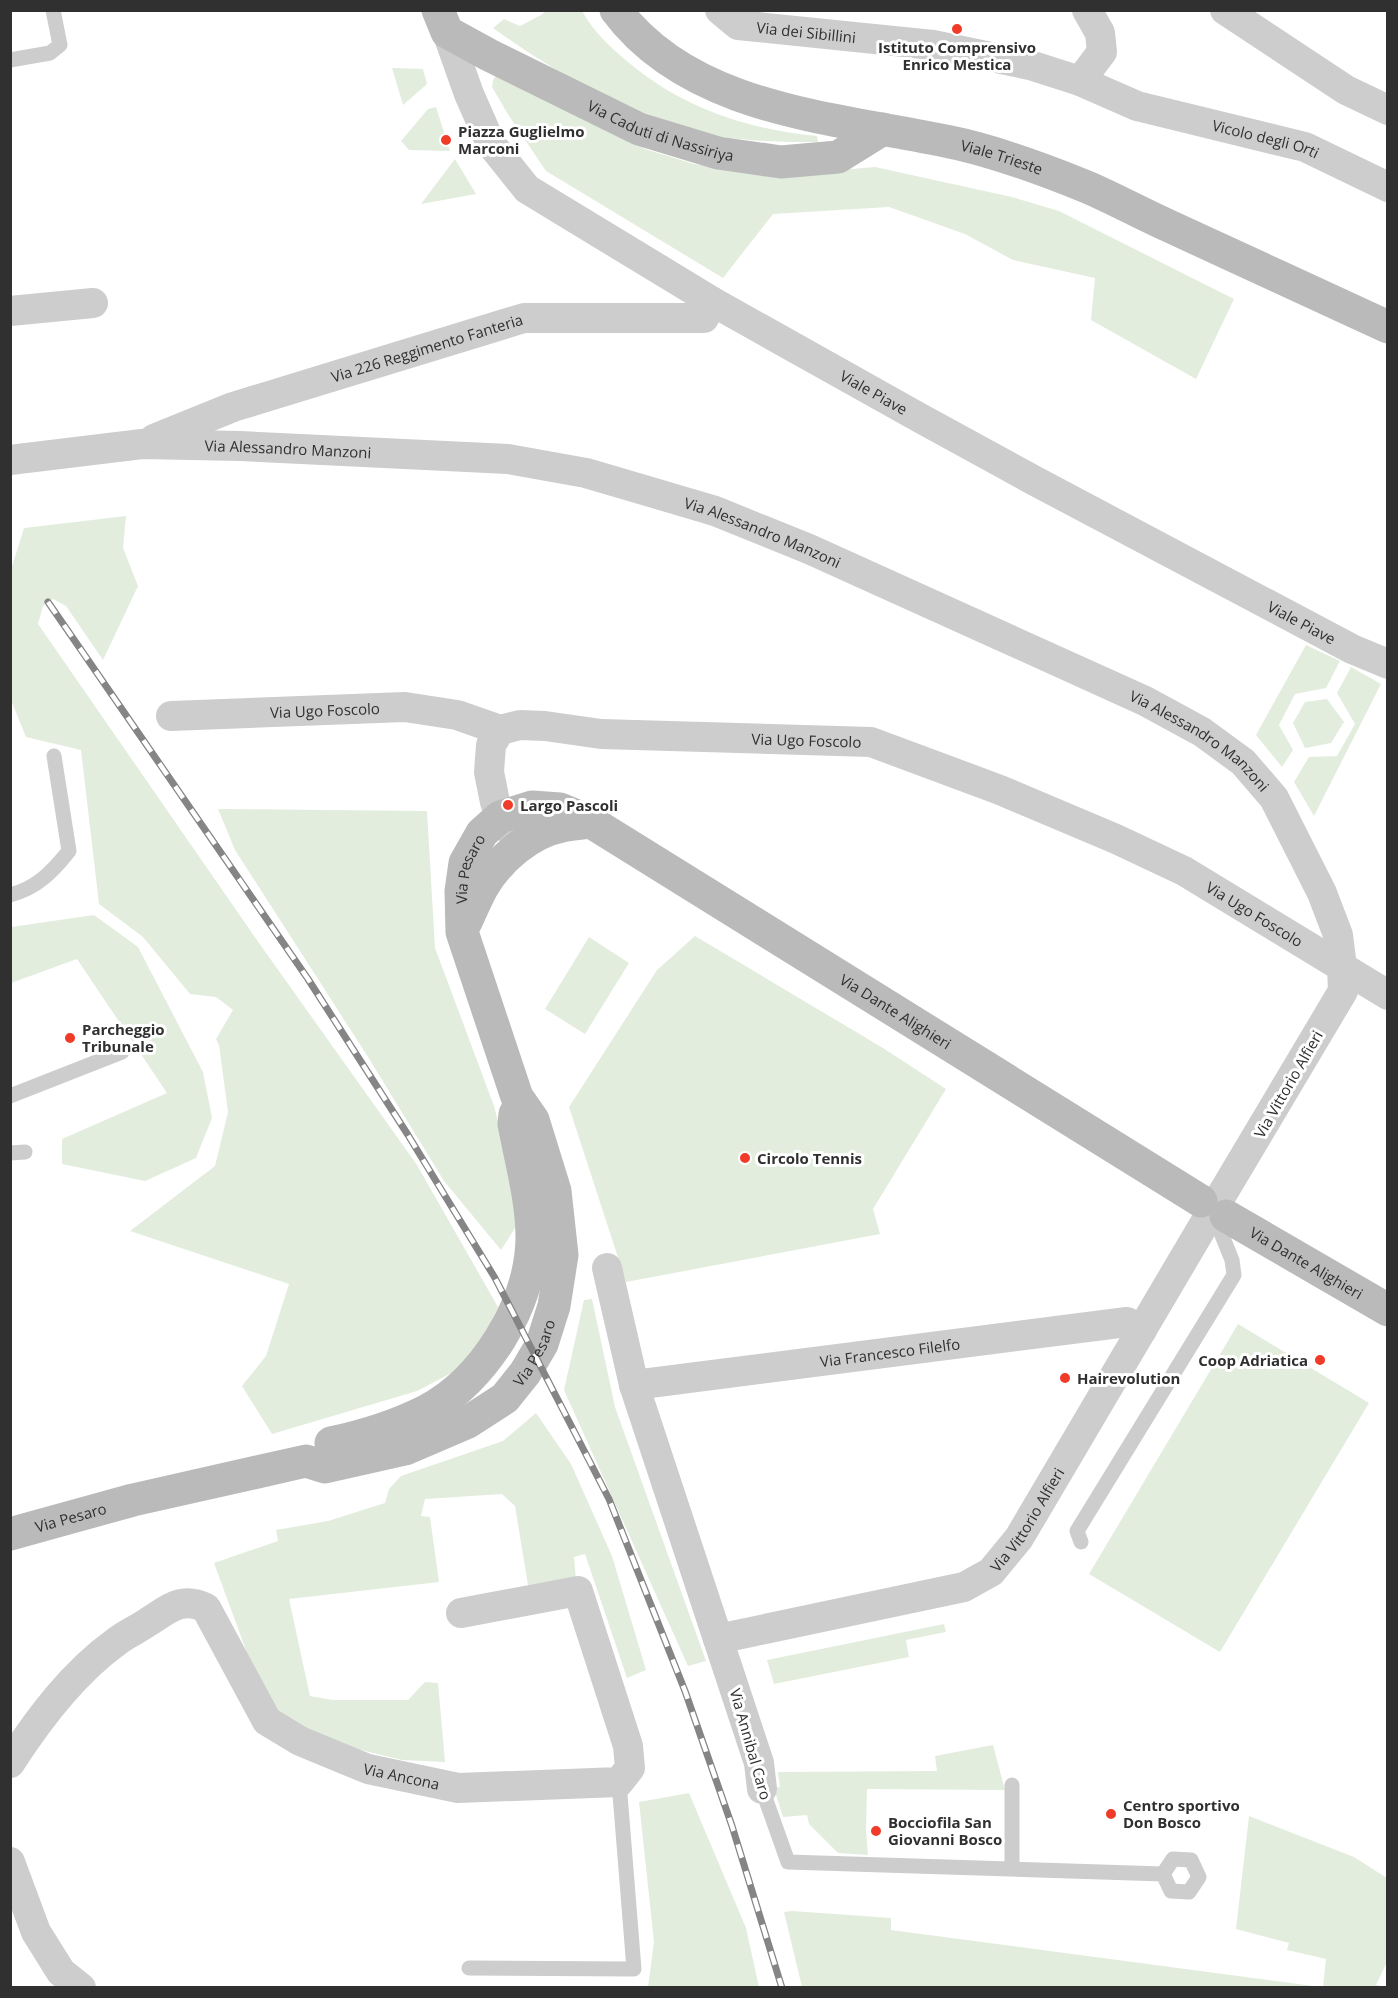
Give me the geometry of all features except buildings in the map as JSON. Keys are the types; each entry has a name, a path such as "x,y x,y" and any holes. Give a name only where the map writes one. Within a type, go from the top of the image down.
{"street":[{"name":"Viale Trieste","path":"616,10 644,42 688,72 729,92 790,111 952,142 1012,160 1088,188 1388,327"},
{"name":"Via dei Sibillini","path":"720,10 738,25 933,45 1030,65 1080,81 1137,106"},
{"path":"1080,81 1102,52 1100,33 1087,10"},
{"path":"1225,10 1346,90 1388,110"},
{"name":"Via Caduti di Nassiriya","path":"442,21 639,129 718,153 781,162 838,157 883,129"},
{"name":"Viale Piave","path":"442,21 469,94 491,144 527,189 713,302 1035,482 1352,649 1385,658"},
{"name":"Vicolo degli Orti","path":"1137,106 1305,147 1388,187"},
{"name":"Via 226 Reggimento Fanteria","path":"142,444 234,407 524,318 704,318 713,302"},
{"path":"10,311 93,303"},
{"name":"Via Alessandro Manzoni","path":"10,460 142,444 240,446 508,459 586,472 715,511 809,549 1145,701 1202,732 1243,762 1274,798 1322,893 1338,935 1342,967"},
{"name":"Via Ugo Foscolo","path":"171,716 405,706 457,715 500,730 520,725 601,734 871,742 1000,790 1116,839 1184,871 1388,995"},
{"path":"500,730 490,745 489,772 500,818 522,845 561,826 591,822"},
{"path":"500,818 532,807 560,809 591,822"},
{"name":"Via Pesaro","path":"10,1534 133,1500 306,1461 325,1467 405,1449 468,1422 505,1398 525,1373 542,1344 554,1306 562,1255 555,1191 533,1120 517,1098 462,932 461,891 465,863 482,833 500,818"},
{"name":"Via Dante Alighieri","path":"591,822 1214,1212 1388,1310"},
{"name":"Via Pesaro","path":"462,932 482,887 507,857 522,845"},
{"name":"Via Vittorio Alfieri","path":"718,1639 964,1587 991,1572 1019,1538 1343,991 1342,967"},
{"name":"Via Annibal Caro","path":"607,1268 634,1385 759,1763 762,1789"},
{"name":"Via Francesco Filelfo","path":"634,1385 1127,1322 1142,1330"},
{"path":"461,1613 578,1592 628,1746 630,1768 619,1782"},
{"name":"Via Ancona","path":"10,1763 26,1739 78,1675 116,1642 181,1603 195,1603 206,1608 267,1721 300,1741 368,1769 458,1788 619,1782"},
{"path":"10,1862 36,1932 61,1972 81,1988"}],"lane":[{"path":"10,60 50,53 60,45 53,10"},
{"path":"10,896 25,892 45,879 69,851 54,756"},
{"path":"10,1096 122,1052"},
{"path":"1081,1542 1077,1531 1234,1275 1232,1260 1214,1212"},
{"path":"469,1968 634,1968 619,1782"},
{"path":"1012,1785 1012,1869"},
{"name":"Via Annibal Caro","path":"762,1789 788,1862 1163,1874"}],"green space":[{"path":"546,11 582,11 602,38 628,62 649,78 693,104 740,122 817,136 818,142 729,138 661,125 628,111 562,73 493,28 504,19 520,26"},
{"path":"392,68 423,69 427,84 403,105"},
{"path":"497,74 645,149 694,164 780,175 875,167 1012,197 1059,211 1234,299 1196,379 1091,320 1095,278 1013,260 965,234 889,207 773,214 723,278 546,171 492,87"},
{"path":"436,107 450,151 409,150 401,141 428,109"},
{"path":"455,159 476,194 421,204"},
{"path":"126,516 123,548 138,586 103,660 66,606 53,599 43,606 38,624 259,943 417,1165 498,1307 486,1333 459,1369 417,1391 272,1434 242,1386 266,1356 289,1284 130,1231 215,1166 228,1112 219,1045 216,1039 233,1010 216,997 190,994 143,937 99,904 81,750 26,737 11,700 10,573 24,528"},
{"path":"1306,645 1340,661 1326,688 1295,694 1279,725 1293,750 1282,767 1256,735"},
{"path":"1351,667 1381,684 1314,816 1294,782 1309,757 1337,756 1355,724 1337,693"},
{"path":"1327,699 1344,722 1331,743 1305,748 1293,723 1305,702"},
{"path":"218,809 427,811 435,948 494,1106 511,1169 519,1222 501,1250 444,1181 368,1057 235,850"},
{"path":"94,915 138,947 203,1072 212,1118 196,1158 145,1181 62,1164 62,1139 167,1093 77,959 11,983 11,927"},
{"name":"Circolo Tennis","path":"695,936 883,1048 946,1089 873,1209 880,1234 626,1282 569,1107 657,970"},
{"path":"589,937 629,963 585,1034 545,1009"},
{"path":"592,1299 615,1407 706,1661 688,1666 564,1390 584,1300"},
{"path":"1238,1324 1369,1403 1220,1652 1089,1574"},
{"path":"536,1413 571,1464 612,1556 646,1670 627,1678 585,1554 574,1557 576,1579 528,1585 515,1506 502,1494 425,1499 421,1516 430,1517 439,1582 289,1599 310,1696 332,1700 408,1700 425,1682 438,1683 445,1762 402,1760 361,1750 310,1733 277,1712 254,1672 214,1563 278,1541 276,1530 328,1521 385,1503 389,1489 401,1476 503,1441"},
{"path":"944,1624 946,1632 906,1640 909,1657 774,1684 767,1660"},
{"path":"993,1745 1005,1790 867,1789 868,1855 838,1853 809,1824 807,1815 783,1817 774,1788 780,1787 778,1772 937,1771 935,1756"},
{"path":"689,1793 746,1928 759,1987 648,1987 654,1942 639,1802"},
{"path":"1249,1816 1354,1857 1387,1878 1387,1962 1376,1985 1387,1987 1323,1987 1326,1959 1287,1950 1289,1943 1236,1929"},
{"path":"784,1912 891,1918 891,1930 1321,1987 802,1987"}],"railway":[{"path":"48,602 308,979 408,1135 495,1278 609,1499 685,1691 732,1826 782,1988"}],"place":[{"name":"Istituto Comprensivo Enrico Mestica","path":"957,29"},
{"name":"Piazza Guglielmo Marconi","path":"446,140"},
{"name":"Largo Pascoli","path":"508,805"},
{"name":"Parcheggio Tribunale","path":"70,1038"},
{"name":"Circolo Tennis","path":"745,1158"},
{"name":"Coop Adriatica","path":"1320,1360"},
{"name":"Hairevolution","path":"1065,1378"},
{"name":"Centro sportivo Don Bosco","path":"1111,1814"},
{"name":"Bocciofila San Giovanni Bosco","path":"876,1831"}]}
